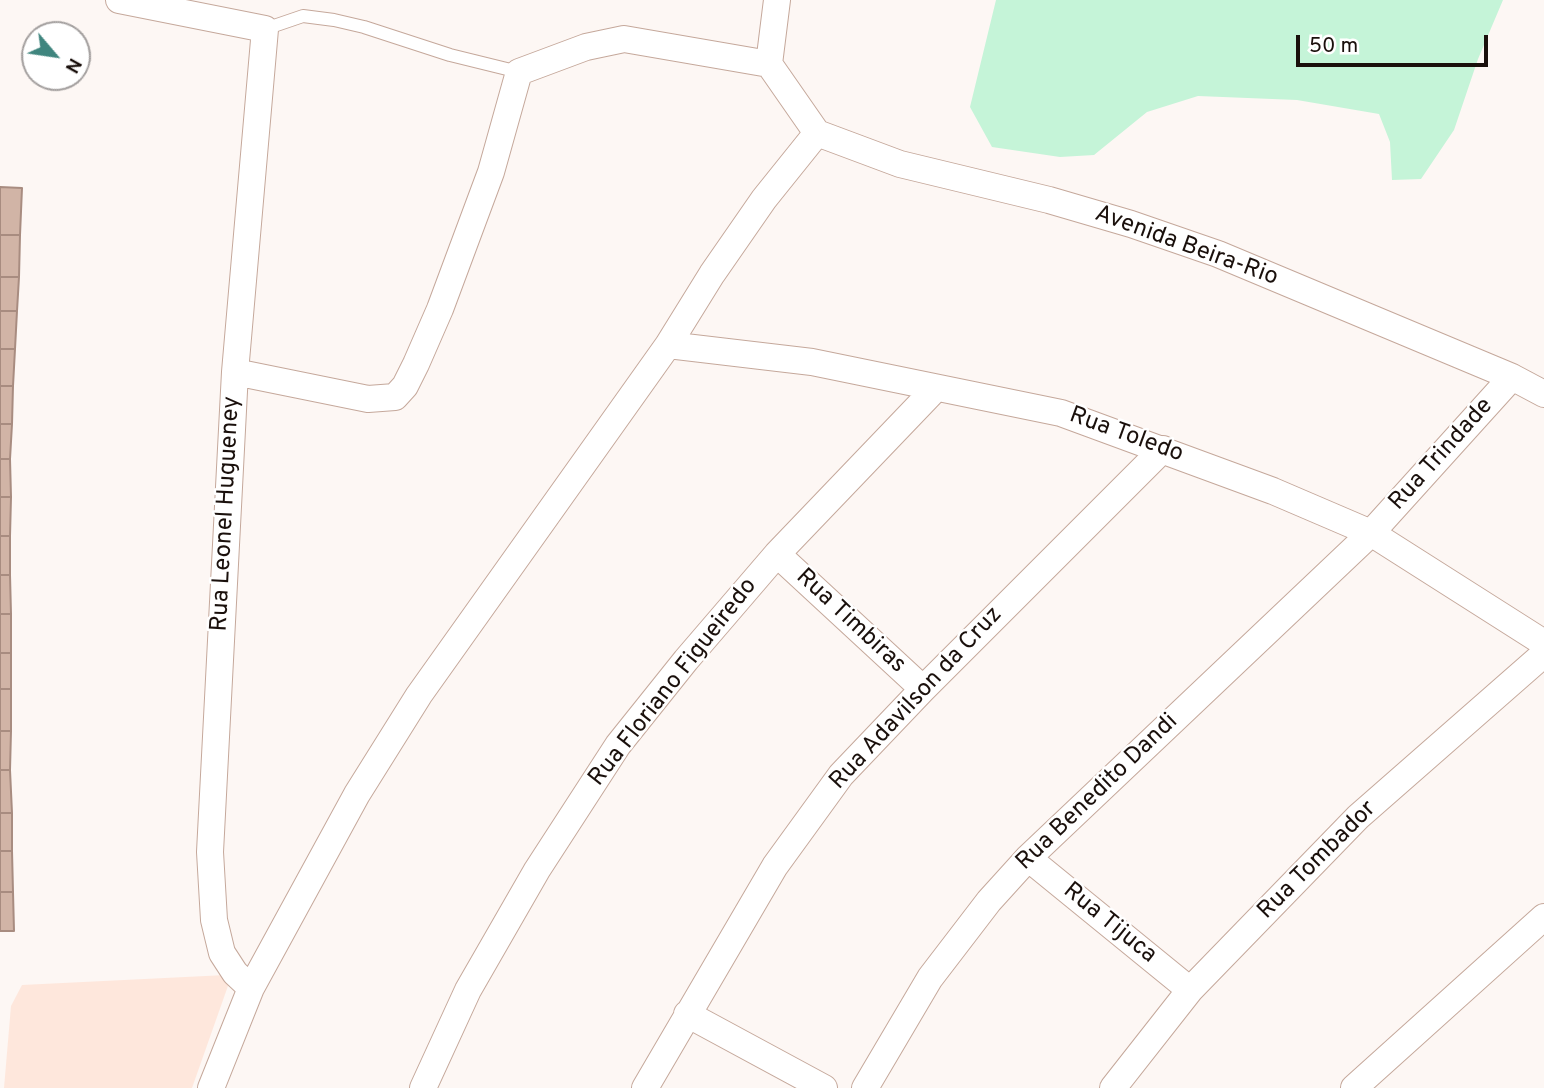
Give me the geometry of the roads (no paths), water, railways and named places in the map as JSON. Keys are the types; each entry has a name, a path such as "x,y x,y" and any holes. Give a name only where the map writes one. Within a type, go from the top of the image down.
{"street":[{"path":"119,0 265,29"},
{"path":"211,1088 251,988 356,794 419,695 668,345 712,274 764,200 817,133 769,64 777,0"},
{"name":"Rua Leonel Hugueney","path":"251,988 235,973 222,953 214,920 210,852 235,372 265,29"},
{"path":"235,372 368,399 396,397 416,364 445,296 491,172 519,72 586,47 624,39 769,64"},
{"name":"Avenida Beira-Rio","path":"817,133 900,164 1120,220 1218,254 1512,377 1544,394"},
{"name":"Rua Toledo","path":"668,345 812,362 1061,413 1273,491 1371,533 1544,643"},
{"name":"Rua Trindade","path":"1371,533 1512,377"},
{"name":"Rua Floriano Figueiredo","path":"423,1088 468,990 537,870 618,745 777,554 936,388"},
{"name":"Rua Adavilson da Cruz","path":"645,1088 775,866 841,775 1163,449"},
{"name":"Rua Benedito Dandi","path":"865,1088 930,978 989,901 1028,858 1371,533"},
{"name":"Rua Timbiras","path":"777,554 923,689"},
{"name":"Rua Tombador","path":"1117,1087 1191,990 1358,817 1544,654"},
{"name":"Rua Tijuca","path":"1028,858 1191,990"},
{"path":"1354,1088 1544,917"},
{"path":"687,1014 824,1088"}],"lane":[{"path":"265,29 303,16 334,20 450,55 519,72"}]}
